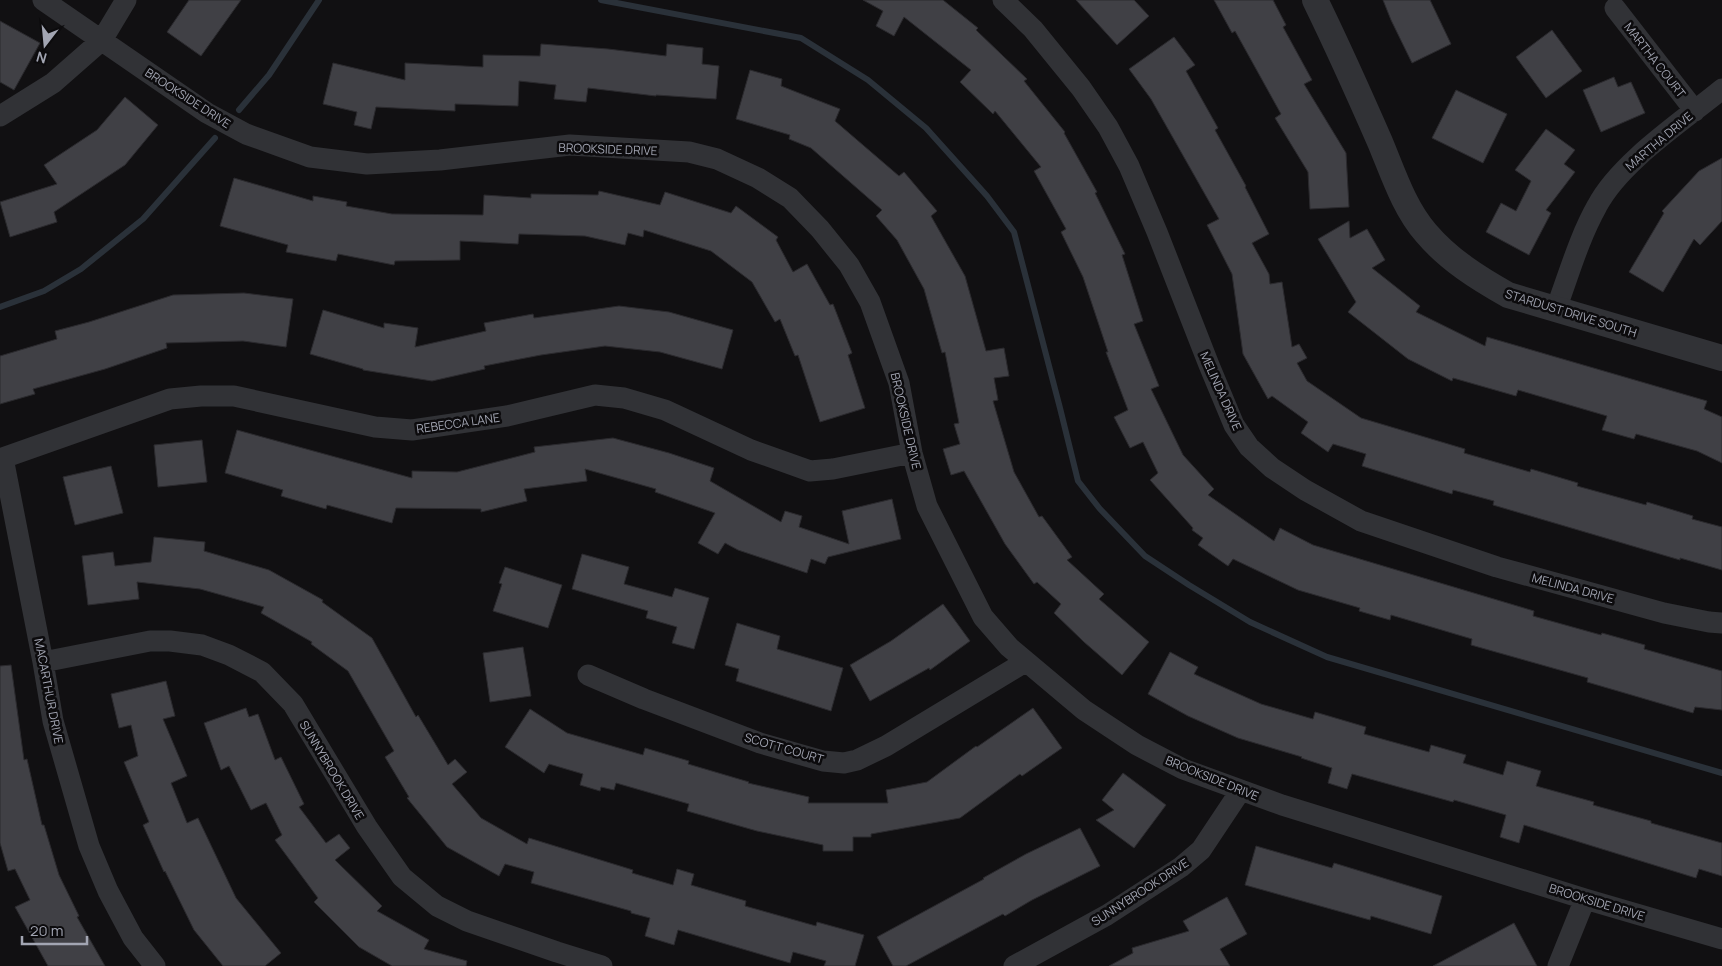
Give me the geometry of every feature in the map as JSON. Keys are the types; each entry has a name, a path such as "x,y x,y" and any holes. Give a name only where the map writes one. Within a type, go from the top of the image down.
{"street":[{"name":"BROOKSIDE DRIVE","path":"43,0 208,113 246,134 310,157 367,164 440,160 570,145 689,152 717,159 758,178 790,198 820,229 849,265 870,302 899,383 912,453 927,506 983,617 1025,662 1084,710 1137,745 1183,769 1282,805 1585,899 1722,939"},
{"path":"0,116 53,83 102,40 126,0"},
{"name":"MELINDA DRIVE","path":"1003,0 1033,29 1081,88 1108,127 1129,166 1154,224 1234,425 1249,447 1272,468 1305,490 1361,521 1488,564 1664,613 1722,623"},
{"name":"STARDUST DRIVE SOUTH","path":"1315,0 1342,53 1408,206 1425,232 1447,255 1477,278 1508,295 1722,358"},
{"name":"MARTHA COURT","path":"1615,8 1695,112"},
{"name":"MARTHA DRIVE","path":"1556,309 1580,242 1597,205 1609,187 1638,156 1722,89"},
{"name":"REBECCA LANE","path":"1,458 170,398 201,396 234,396 375,427 412,430 506,416 595,395 624,398 665,410 751,450 810,471 833,469 912,453"},
{"name":"MACARTHUR DRIVE","path":"1,458 43,662 53,721 89,846 108,891 133,938 155,966"},
{"name":"SUNNYBROOK DRIVE","path":"43,662 150,642 170,641 202,645 230,655 262,672 293,704 367,827 402,877 437,906 467,921 602,966"},
{"name":"SCOTT COURT","path":"588,675 644,699 760,743 823,761 844,763 857,760 886,746 1025,662"},
{"name":"SUNNYBROOK DRIVE","path":"1014,966 1107,915 1181,867 1201,850 1241,790"},
{"path":"1558,966 1585,899"}],"building":[{"path":"189,0 241,0 201,56 167,32"},
{"path":"863,0 943,0 978,28 976,30 1027,79 1024,81 1065,132 1097,192 1095,193 1125,254 1122,255 1143,321 1134,324 1159,386 1151,389 1183,455 1214,489 1208,495 1274,541 1280,528 1313,545 1534,611 1533,616 1645,645 1644,649 1722,671 1722,710 1695,707 1693,713 1587,682 1588,678 1471,645 1472,639 1391,615 1390,620 1359,611 1360,608 1298,590 1233,559 1228,566 1198,545 1203,538 1192,530 1193,528 1150,480 1158,473 1143,442 1130,448 1114,417 1128,410 1106,352 1108,352 1083,277 1061,232 1066,229 1034,171 1041,167 995,111 993,114 960,82 971,70 904,17 894,36 876,26 883,11"},
{"path":"1076,0 1134,0 1149,16 1117,45"},
{"path":"1214,0 1273,0 1286,25 1283,27 1312,80 1304,84 1346,153 1349,207 1310,209 1308,172 1275,118 1281,114 1235,31 1232,33"},
{"path":"1383,0 1430,0 1451,44 1412,63"},
{"path":"0,21 40,43 14,90 0,82"},
{"path":"1552,30 1582,71 1546,98 1516,57"},
{"path":"1174,37 1195,65 1186,71 1218,128 1215,130 1246,186 1269,234 1252,243 1269,274 1270,284 1282,282 1292,347 1299,344 1307,358 1297,363 1307,381 1361,418 1465,449 1464,453 1530,472 1531,469 1578,483 1577,486 1646,505 1647,502 1693,516 1692,519 1722,527 1722,570 1680,558 1680,560 1493,505 1494,501 1453,490 1452,494 1362,466 1366,454 1333,444 1328,452 1301,433 1308,422 1272,396 1268,399 1243,354 1232,274 1207,225 1219,219 1151,99 1129,69"},
{"path":"541,44 666,56 667,44 703,48 702,64 719,66 716,99 656,96 588,88 586,102 554,99 556,85 519,81 518,106 455,104 455,111 376,107 371,129 354,125 357,112 323,104 333,63 405,80 405,63 483,67 483,55 540,56"},
{"path":"750,70 782,79 781,86 840,109 835,121 899,176 904,172 937,211 931,216 965,276 986,351 1004,348 1009,376 994,378 998,400 993,401 1014,472 1039,517 1042,516 1072,557 1067,560 1104,594 1099,599 1149,642 1122,675 1054,613 1061,604 1037,582 1034,584 1005,544 964,471 951,475 943,449 960,444 954,424 959,423 945,352 942,353 924,289 897,240 876,216 882,210 811,148 789,139 790,135 736,119"},
{"path":"1614,77 1618,87 1631,82 1645,113 1601,132 1583,90"},
{"path":"1456,90 1507,114 1483,163 1432,138"},
{"path":"125,97 158,125 125,165 54,212 57,222 10,237 0,202 57,184 44,165 97,130"},
{"path":"1546,129 1575,150 1564,164 1575,172 1546,210 1551,213 1529,255 1486,232 1501,203 1516,211 1531,181 1515,170"},
{"path":"1722,158 1722,221 1700,245 1694,239 1663,292 1629,272 1664,213 1662,211 1699,171"},
{"path":"234,178 313,201 313,196 347,202 346,206 392,214 483,215 484,195 531,198 531,194 598,195 599,191 660,205 665,192 731,213 736,206 778,237 776,240 793,272 807,264 830,305 833,304 852,353 848,355 865,408 820,422 798,355 795,356 780,319 775,322 752,282 711,251 644,230 643,237 628,233 625,245 585,236 519,234 518,244 460,241 460,260 395,261 394,265 338,254 336,261 286,252 288,245 220,226"},
{"path":"1349,221 1350,238 1367,229 1385,260 1372,268 1420,306 1416,312 1485,346 1487,337 1707,401 1704,409 1722,417 1722,463 1697,451 1636,434 1634,439 1602,430 1607,416 1518,390 1516,396 1453,378 1452,381 1408,359 1348,312 1356,302 1318,239"},
{"path":"244,293 293,299 286,347 243,341 166,343 167,348 105,369 33,389 35,394 0,404 0,356 57,339 55,331 173,295"},
{"path":"619,306 669,312 733,330 722,369 660,352 605,346 541,355 484,366 485,369 432,381 363,370 310,354 323,310 384,328 384,323 418,328 415,347 486,331 484,323 533,314 534,318"},
{"path":"237,430 412,478 412,471 457,472 535,452 534,447 613,438 669,453 714,468 710,481 781,522 785,511 802,516 799,527 849,544 842,511 892,499 901,539 828,557 825,564 811,559 807,573 738,550 725,543 718,554 698,543 715,513 655,492 656,489 585,469 587,481 524,489 527,501 481,512 481,509 396,508 392,523 327,505 326,509 281,496 283,490 225,473"},
{"path":"202,440 207,482 158,487 154,445"},
{"path":"111,466 123,513 75,525 63,477"},
{"path":"154,537 205,542 204,551 269,570 323,600 322,602 372,638 416,717 418,715 448,765 455,759 467,772 452,784 481,818 527,844 529,838 633,870 632,873 673,885 677,869 694,874 691,885 746,901 745,906 816,926 817,922 864,935 855,966 824,966 826,961 793,952 790,963 678,930 674,945 645,936 650,918 531,883 534,872 505,864 499,876 447,847 407,798 409,797 385,757 394,751 348,671 311,644 312,642 261,613 264,607 200,589 137,582 139,599 88,605 82,556 113,552 115,566 151,562"},
{"path":"582,554 629,567 624,584 672,597 675,588 709,598 694,649 672,643 677,627 646,618 648,611 572,589"},
{"path":"505,567 562,585 548,628 493,611 502,584 499,583"},
{"path":"943,604 970,641 930,670 929,668 870,701 850,665 891,641"},
{"path":"737,623 780,636 777,649 843,668 831,711 736,681 739,669 725,665"},
{"path":"523,647 531,696 490,702 483,653"},
{"path":"1170,652 1198,667 1194,674 1261,704 1313,719 1315,712 1366,727 1364,734 1429,752 1431,745 1466,755 1463,763 1503,775 1507,761 1541,771 1536,786 1594,802 1593,805 1722,843 1722,876 1699,869 1696,878 1524,825 1519,843 1500,837 1506,815 1352,774 1347,789 1328,783 1332,768 1238,738 1188,716 1148,694"},
{"path":"11,665 24,760 27,759 42,825 44,825 59,875 79,916 77,917 105,966 48,966 15,907 30,900 15,869 8,871 0,843 0,666"},
{"path":"166,681 175,716 163,719 187,776 171,783 187,823 198,818 236,898 281,953 265,966 223,966 194,930 164,872 143,825 149,822 124,762 138,756 131,725 119,728 111,694"},
{"path":"246,708 249,717 258,714 275,760 281,757 304,804 299,807 326,843 339,834 350,848 335,860 382,906 377,911 429,940 424,949 467,961 466,966 392,966 359,947 314,902 318,898 275,840 282,835 266,803 251,810 229,766 221,770 204,723"},
{"path":"1033,708 1062,748 1022,776 1020,774 960,818 871,834 871,837 853,837 853,851 823,851 823,845 757,831 687,811 689,804 616,783 614,790 601,787 600,791 580,785 583,774 549,764 544,773 505,747 530,709 567,733 643,755 645,748 689,761 688,764 748,783 809,797 808,803 888,803 886,790 927,782"},
{"path":"1123,773 1166,805 1134,848 1096,820 1114,810 1102,800"},
{"path":"1080,828 1100,866 1032,900 1005,916 1003,914 906,966 893,966 877,937 1026,854"},
{"path":"1256,846 1332,868 1334,863 1442,896 1431,934 1371,916 1370,920 1245,885"},
{"path":"1227,897 1247,934 1220,949 1230,966 1109,966 1133,953 1132,948 1189,931 1183,921"},
{"path":"1514,923 1537,966 1433,966"}],"waterway":[{"path":"239,110 269,75 319,0"},
{"path":"601,0 801,38 868,80 926,128 987,196 1014,232 1078,481 1100,509 1145,556 1250,622 1327,657 1722,773"},
{"path":"0,307 44,291 81,269 143,219 215,138"}]}
